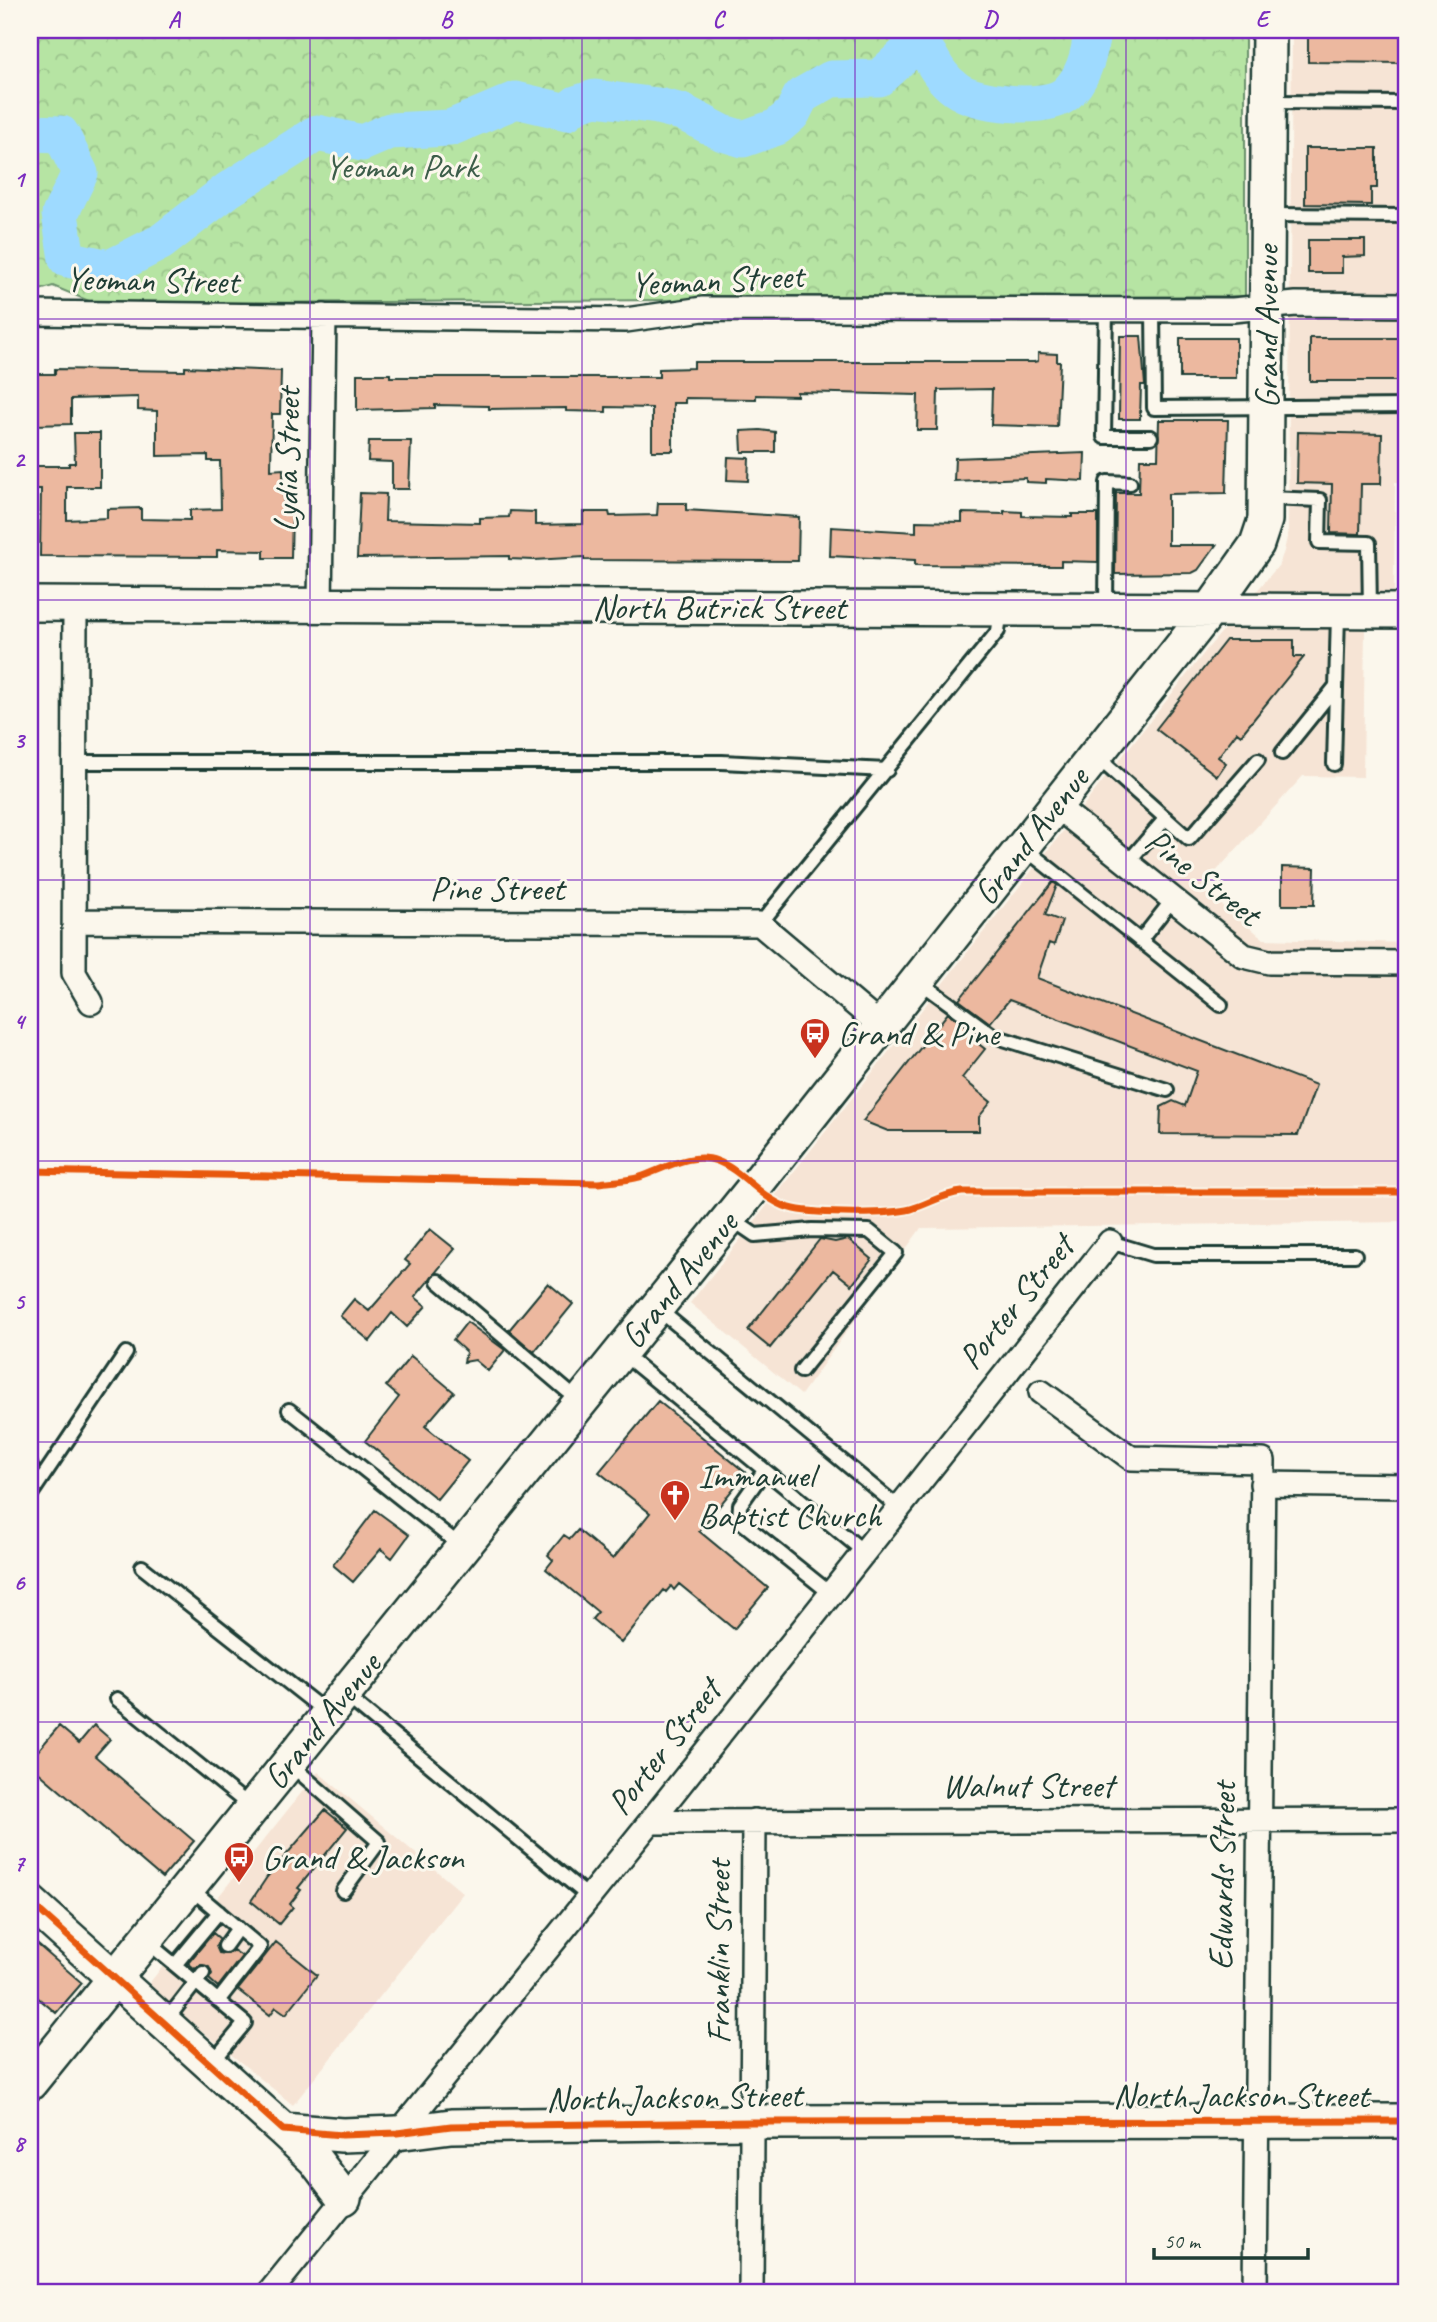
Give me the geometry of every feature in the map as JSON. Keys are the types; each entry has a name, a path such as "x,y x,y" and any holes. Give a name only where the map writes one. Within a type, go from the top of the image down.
{"street":[{"name":"Grand Avenue","path":"30,2083 729,1217 1211,609 1257,544 1265,520 1269,30"},
{"name":"Yeoman Street","path":"30,313 626,320 703,309 1233,310 1407,305"},
{"name":"Lydia Street","path":"320,605 324,316"},
{"name":"North Butrick Street","path":"30,604 1407,611"},
{"path":"75,604 74,973 91,1002"},
{"name":"Pine Street","path":"1055,805 1244,956 1269,962 1407,963"},
{"name":"Pine Street","path":"75,921 760,924"},
{"path":"760,924 881,1026"},
{"name":"Porter Street","path":"270,2292 650,1822 1110,1242"},
{"name":"Edwards Street","path":"1041,1392 1131,1458 1263,1461 1257,1818 1255,2292"},
{"path":"1262,1484 1407,1486"},
{"name":"Walnut Street","path":"650,1822 1257,1818 1407,1821"},
{"name":"Franklin Street","path":"751,2292 754,1821"},
{"path":"30,1902 115,1976 315,2160 344,2198"},
{"name":"North Jackson Street","path":"283,2130 342,2134 397,2133 450,2126 751,2122 1407,2121"}],"lane":[{"path":"1268,102 1407,103"},
{"path":"1267,215 1407,216"},
{"path":"1106,308 1104,437 1151,437"},
{"path":"1153,308 1154,408 1407,406"},
{"path":"1106,609 1107,482 1130,483"},
{"path":"1265,498 1320,500 1319,542 1369,543 1336,686 1334,764"},
{"path":"760,924 887,770 924,718 998,631 1002,609"},
{"path":"1282,753 1336,686"},
{"path":"1094,754 1189,839 1258,760"},
{"path":"75,762 722,762 887,770"},
{"path":"1128,862 1166,818"},
{"path":"1023,847 1221,1004"},
{"path":"1140,941 1174,899"},
{"path":"917,980 994,1036 1167,1090"},
{"path":"729,1217 755,1235 812,1230 869,1231 896,1253 801,1371"},
{"path":"1110,1242 1153,1255 1355,1255"},
{"path":"438,1281 580,1402"},
{"path":"657,1307 898,1507"},
{"path":"620,1352 863,1551"},
{"path":"30,1496 126,1353"},
{"path":"289,1410 463,1547"},
{"path":"30,1464 37,1484"},
{"path":"764,1471 745,1495 737,1511 739,1520 830,1593"},
{"path":"142,1567 335,1704 589,1897"},
{"path":"117,1699 251,1807"},
{"path":"288,1762 379,1842 343,1891"},
{"path":"188,1886 260,1947 218,2001"},
{"path":"175,1965 219,1912"},
{"path":"225,1945 238,1928"},
{"path":"144,1940 175,1965 200,1978 218,2001 245,2023 211,2064"},
{"path":"165,2022 200,1978"}],"shaded area":[{"path":"1292,30 1407,30 1407,482 1395,482 1394,594 1365,627 1363,777 1303,776 1201,888 1264,939 1407,943 1407,1222 921,1228 801,1395 690,1303 1208,648 1279,565 1288,533"},
{"path":"318,1772 463,1893 293,2105 147,1986"}],"green space":[{"name":"Yeoman Park","path":"36,30 1245,30 1245,296 96,304 53,286 30,293 30,125"}],"building":[{"path":"1308,30 1407,31 1407,63 1308,62"},
{"path":"1305,148 1377,148 1377,188 1371,188 1371,205 1305,204"},
{"path":"1308,240 1365,240 1365,256 1342,257 1342,273 1308,273"},
{"path":"1120,336 1141,336 1145,385 1141,385 1140,419 1119,419"},
{"path":"1180,338 1236,338 1236,378 1180,378"},
{"path":"1310,338 1407,338 1407,381 1310,381"},
{"path":"1038,353 1057,354 1057,362 1060,362 1057,427 991,425 992,389 938,390 937,430 917,430 918,395 797,392 797,396 756,395 756,399 685,398 685,403 673,403 673,451 652,451 652,408 606,407 606,412 566,411 566,408 489,409 489,406 435,405 435,408 357,410 357,374 390,374 390,377 659,377 659,369 694,368 694,362 1034,362 1038,361"},
{"path":"185,367 281,371 280,414 272,414 271,470 283,469 284,510 292,510 291,558 264,558 264,551 217,550 217,557 40,556 41,489 33,489 33,466 69,466 69,463 75,463 74,433 100,433 100,487 67,487 67,520 107,518 107,509 141,508 141,519 190,520 190,510 221,509 220,461 208,461 208,455 157,456 157,411 138,410 138,397 71,399 71,424 35,425 34,374 55,374 55,369 185,371"},
{"path":"1159,420 1228,420 1226,493 1168,494 1168,545 1216,545 1198,570 1192,573 1115,574 1116,493 1139,493 1140,459 1158,459"},
{"path":"741,431 775,432 775,452 742,452"},
{"path":"1298,432 1382,434 1381,484 1361,484 1360,534 1331,533 1332,484 1297,483"},
{"path":"369,441 411,441 409,489 392,489 392,462 368,461"},
{"path":"1085,453 1084,481 1046,479 1046,483 1026,482 1026,478 954,481 955,458"},
{"path":"728,457 749,458 748,481 727,480"},
{"path":"360,493 386,494 385,521 480,523 480,518 509,517 510,511 535,512 535,525 583,524 583,512 609,512 610,516 657,515 658,503 686,503 686,510 799,517 798,561 584,560 584,557 534,560 509,559 509,556 357,558"},
{"path":"1004,511 1022,512 1022,516 1072,517 1072,514 1098,514 1098,562 1061,561 1061,566 915,565 915,560 830,556 831,527 916,532 916,521 962,522 962,513 1004,514"},
{"path":"1226,640 1294,640 1294,657 1304,657 1241,735 1237,732 1218,757 1226,763 1217,776 1156,729"},
{"path":"1282,867 1315,868 1314,905 1282,905"},
{"path":"1053,882 1057,885 1045,915 1062,921 1054,945 1049,943 1037,978 1316,1085 1298,1135 1160,1134 1161,1107 1173,1101 1185,1106 1197,1071 1009,1000 990,1023 959,1000"},
{"path":"948,1013 979,1036 975,1041 985,1049 962,1078 991,1102 979,1117 979,1131 888,1131 863,1121"},
{"path":"430,1229 455,1249 415,1297 426,1306 407,1327 392,1313 370,1341 340,1316 354,1299 369,1311 410,1264 405,1260"},
{"path":"820,1239 835,1242 848,1239 872,1259 852,1285 833,1270 770,1348 748,1330"},
{"path":"548,1283 573,1304 534,1352 509,1330"},
{"path":"467,1322 505,1350 488,1371 475,1360 464,1362 466,1352 453,1340"},
{"path":"411,1356 454,1392 425,1426 468,1461 437,1499 365,1441 399,1397 386,1386"},
{"name":"Immanuel Baptist Church","path":"658,1401 746,1473 699,1531 768,1588 734,1629 679,1584 674,1590 671,1586 666,1592 664,1590 621,1643 592,1619 598,1612 546,1569 553,1560 548,1555 564,1535 570,1539 578,1530 613,1559 650,1513 599,1472"},
{"path":"375,1510 409,1535 392,1558 381,1549 353,1582 333,1565"},
{"path":"94,1725 110,1739 95,1756 194,1841 162,1878 30,1765 30,1760 59,1726 79,1743"},
{"path":"325,1810 347,1828 298,1888 301,1890 290,1904 293,1907 279,1924 251,1901 267,1877"},
{"path":"213,1933 220,1939 216,1946 219,1953 228,1954 233,1950 242,1956 218,1987 209,1979 212,1974 209,1967 200,1965 195,1969 188,1963"},
{"path":"30,1938 82,1983 56,2013 30,1991"},
{"path":"276,1942 317,1975 286,2014 276,2007 270,2015 238,1990"}],"waterway":[{"path":"30,133 61,134 80,173 60,214 67,259 110,268 161,242 228,190 317,133 362,143 390,131 450,128 516,100 567,112 576,104 595,98 658,106 682,112 723,133 743,139 777,127 792,114 801,96 831,79 879,78 911,49 929,55 947,82 966,94 1011,104 1043,103 1066,94 1072,88 1082,73 1088,56 1092,30"}],"cycle path":[{"path":"30,1171 598,1183 635,1178 678,1162 707,1158 727,1166 783,1206 805,1211 853,1213 911,1209 962,1192 1407,1192"},
{"path":"30,1902 283,2130 342,2135 397,2133 451,2126 752,2122 1407,2121"}],"place":[{"name":"Grand & Pine","path":"815,1060"},
{"name":"Immanuel Baptist Church","path":"675,1522"},
{"name":"Grand & Jackson","path":"239,1884"}]}
